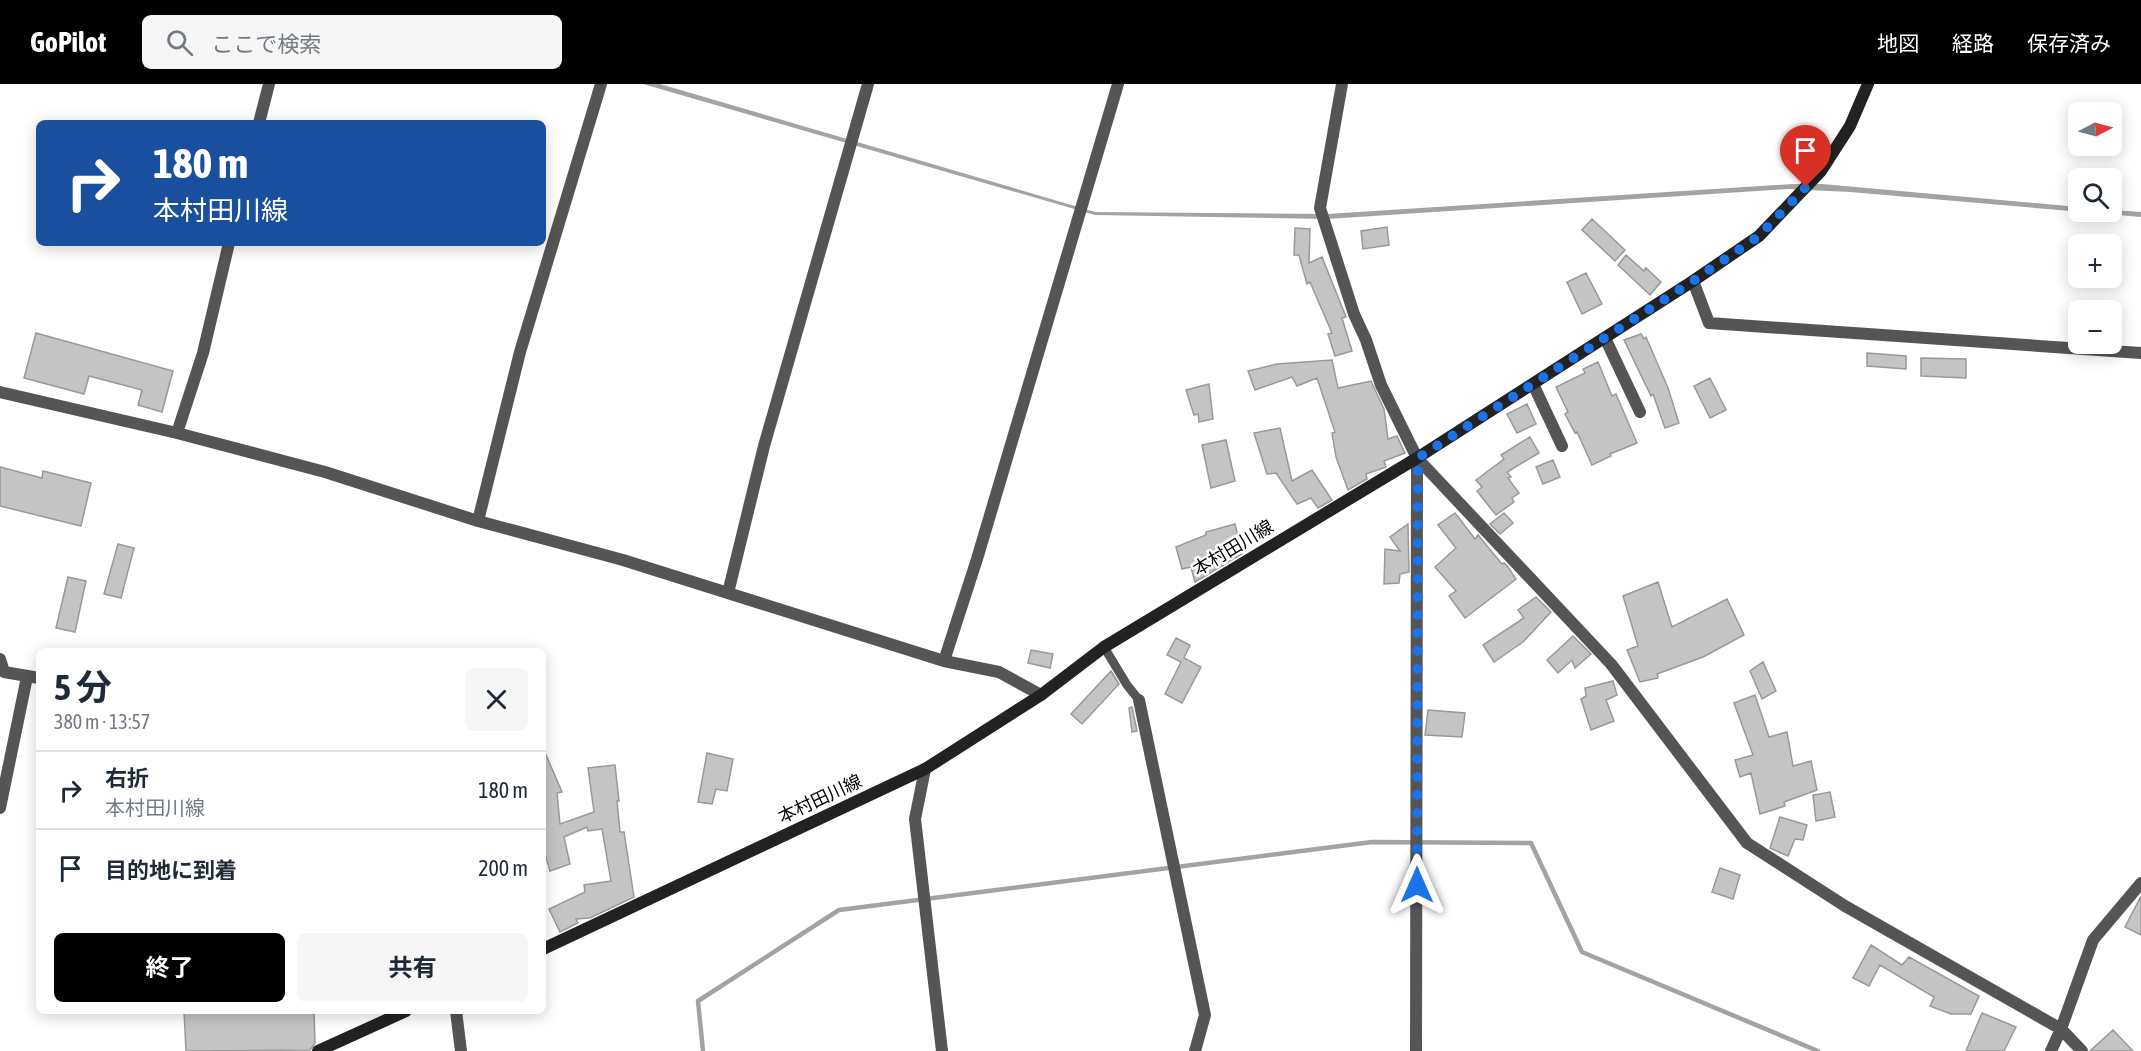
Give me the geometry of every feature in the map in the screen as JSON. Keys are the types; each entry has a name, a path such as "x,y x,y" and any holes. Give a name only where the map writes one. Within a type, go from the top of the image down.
{"main road":[{"name":"本村田川線","path":"546,948 925,769 1041,695 1104,647 1418,458 1693,281 1759,236 1821,171 1850,126 1868,84"},
{"path":"318,1051 399,1014"}],"street":[{"path":"260,120 269,84"},
{"path":"478,521 520,352 601,84"},
{"path":"728,593 764,446 868,84"},
{"path":"944,661 977,559 1118,84"},
{"path":"1342,84 1320,208 1354,314 1366,340 1381,385 1418,458 1611,664 1748,843 1845,906 2061,1029 2082,1051"},
{"path":"177,433 203,353 228,246"},
{"path":"1693,281 1709,323 2141,353"},
{"path":"1605,338 1640,412"},
{"path":"1533,384 1562,446"},
{"path":"0,392 177,433 325,472 478,521 623,560 944,661 999,672 1041,695"},
{"path":"1416,1051 1418,458"},
{"path":"0,659 4,672 33,677 0,808"},
{"path":"1139,700 1205,1015 1195,1051"},
{"path":"925,769 915,819 942,1051"},
{"path":"2051,1051 2093,940 2141,883"},
{"path":"456,1014 461,1051"}],"lane":[{"path":"1104,647 1139,700"}],"shaded area":[{"path":"643,84 660,84 1095,212 1327,214 1793,184 1822,184 2068,206 2068,211 1850,192 1788,189 1327,219 1095,215"},
{"path":"2122,211 2141,212 2141,217 2122,215"}],"building":[{"path":"1592,219 1625,250 1615,261 1582,230"},
{"path":"1387,227 1389,245 1363,249 1361,231"},
{"path":"1295,228 1310,229 1309,263 1322,257 1346,317 1342,318 1352,351 1335,356 1328,334 1332,333 1310,282 1307,284 1299,255 1294,255"},
{"path":"1626,255 1644,271 1646,268 1661,282 1650,295 1618,265"},
{"path":"1586,273 1602,304 1582,314 1567,282"},
{"path":"36,333 173,371 162,412 138,405 142,390 89,376 84,394 24,378"},
{"path":"1641,334 1644,339 1646,337 1668,388 1679,423 1665,428 1653,394 1651,396 1624,340"},
{"path":"1867,353 1906,356 1906,369 1867,366"},
{"path":"1921,358 1966,359 1966,378 1921,376"},
{"path":"1332,360 1338,388 1371,381 1384,409 1388,439 1397,436 1405,453 1384,461 1386,467 1366,474 1367,479 1348,490 1336,457 1332,433 1335,432 1317,378 1297,386 1292,377 1255,390 1248,371 1277,364"},
{"path":"1598,362 1612,396 1616,394 1637,443 1610,454 1611,456 1592,465 1577,432 1575,433 1565,414 1568,412 1556,387 1585,373 1583,369"},
{"path":"1710,378 1726,410 1710,418 1694,386"},
{"path":"1209,384 1213,419 1199,422 1198,414 1194,415 1186,390"},
{"path":"1527,404 1536,424 1517,433 1507,414"},
{"path":"1280,428 1292,481 1312,470 1332,500 1318,508 1311,498 1297,504 1276,473 1267,474 1254,433"},
{"path":"1530,437 1539,453 1507,472 1511,477 1508,478 1519,493 1512,498 1514,502 1496,515 1477,491 1482,487 1476,480 1504,459 1501,455"},
{"path":"1226,440 1235,481 1211,488 1202,445"},
{"path":"1553,460 1560,477 1543,484 1536,467"},
{"path":"0,467 42,478 43,471 91,483 81,526 0,506"},
{"path":"1455,513 1475,539 1478,535 1516,579 1465,618 1449,596 1456,591 1435,567 1456,548 1438,525"},
{"path":"1504,513 1513,523 1500,534 1490,524"},
{"path":"1235,524 1242,554 1195,582 1191,567 1182,569 1176,547 1206,535 1206,532"},
{"path":"1408,524 1409,572 1400,574 1399,583 1384,584 1385,549 1400,551 1390,537"},
{"path":"118,544 134,548 121,598 104,594"},
{"path":"68,577 86,581 75,632 56,628"},
{"path":"1658,582 1672,627 1727,599 1744,635 1703,657 1657,674 1658,678 1640,682 1627,650 1638,646 1623,596"},
{"path":"1536,597 1551,612 1523,642 1494,662 1483,645 1524,618 1518,610"},
{"path":"1573,636 1591,654 1575,668 1572,660 1558,673 1547,660"},
{"path":"1176,638 1190,645 1184,658 1201,667 1182,703 1165,694 1181,662 1167,655"},
{"path":"1031,650 1053,654 1050,668 1028,663"},
{"path":"1763,662 1776,691 1762,699 1750,671"},
{"path":"1111,671 1119,684 1082,724 1071,714"},
{"path":"1613,681 1617,695 1606,700 1614,721 1591,730 1581,699 1586,696 1585,688"},
{"path":"1755,695 1769,737 1787,732 1793,766 1811,761 1817,790 1784,802 1785,806 1760,814 1751,773 1740,777 1735,760 1753,755 1734,703"},
{"path":"1132,707 1137,731 1132,732 1129,708"},
{"path":"1428,710 1465,713 1462,737 1425,735"},
{"path":"707,753 733,759 727,791 716,789 712,804 698,802"},
{"path":"546,755 562,792 557,793 560,824 594,812 588,768 615,765 620,832 624,832 634,897 590,918 576,919 578,923 560,932 549,909 585,892 584,885 611,881 602,829 588,831 587,827 564,837 570,864 550,871 546,858"},
{"path":"1830,792 1835,817 1816,821 1813,795"},
{"path":"1780,817 1807,825 1803,840 1795,839 1788,856 1770,848"},
{"path":"1720,868 1740,875 1733,899 1712,892"},
{"path":"2141,896 2141,935 2125,927"},
{"path":"1871,945 1902,965 1909,957 1979,996 1971,1014 1951,1014 1930,1006 1934,997 1880,965 1869,986 1853,978"},
{"path":"1982,1013 2016,1027 2004,1051 1966,1051"},
{"path":"184,1014 314,1014 315,1043 310,1050 186,1051"},
{"path":"2113,1030 2133,1051 2090,1051"}],"waterway":[{"path":"703,1051 698,1001 839,910 1372,842 1531,843 1582,952 1818,1051"}],"route":[{"path":"1417,885 1418,458 1759,236 1806,187"}]}
